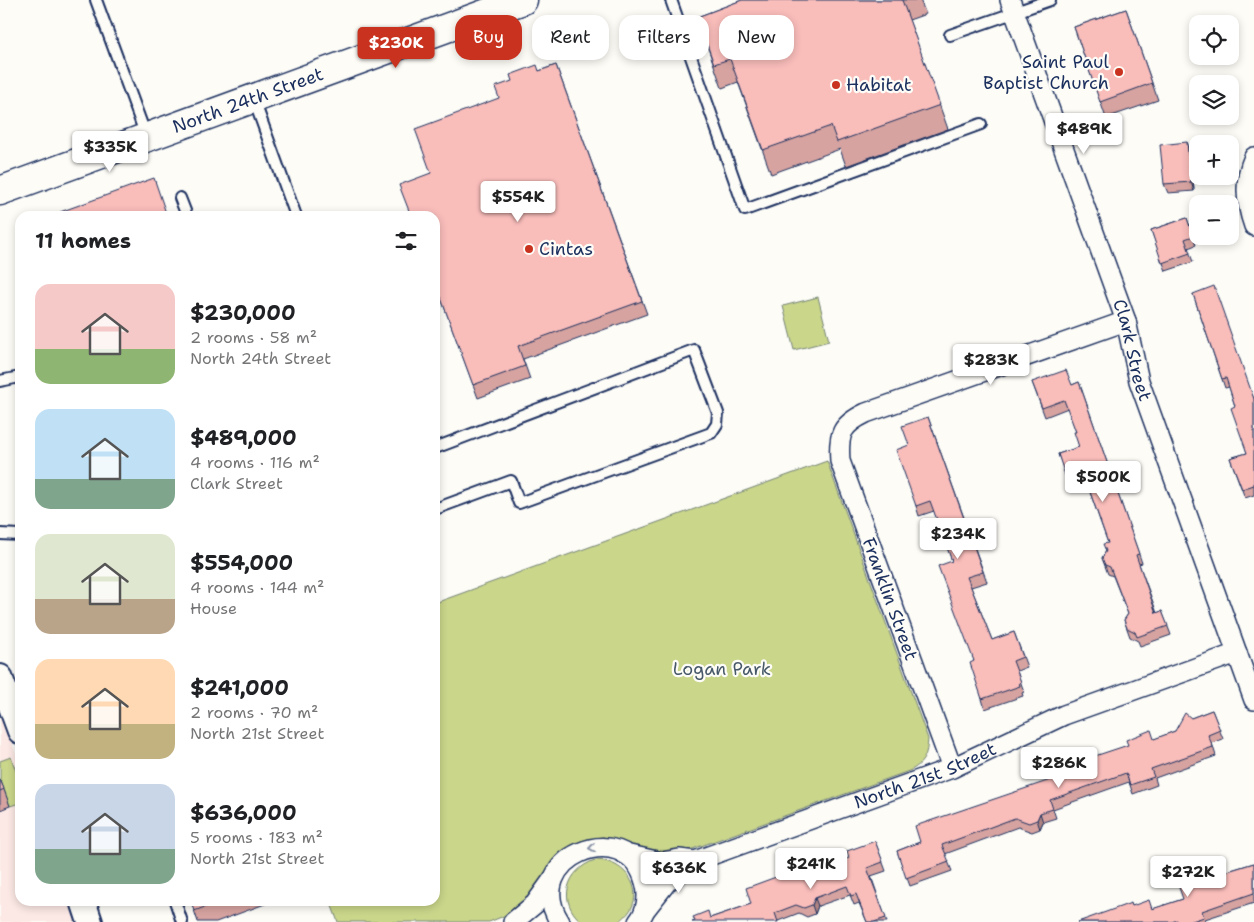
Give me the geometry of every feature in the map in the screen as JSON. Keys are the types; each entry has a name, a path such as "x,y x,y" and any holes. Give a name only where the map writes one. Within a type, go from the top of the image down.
{"main road":[{"name":"North 24th Street","path":"0,191 254,99 489,6 523,0"}],"street":[{"name":"Clark Street","path":"1012,6 1126,321 1139,381 1254,700"},
{"path":"1254,157 1250,170 1247,195 1254,226"},
{"name":"Franklin Street","path":"952,768 840,461 839,445 842,429 852,420 866,413 1126,321"},
{"name":"North 21st Street","path":"695,861 952,768 1064,715 1237,653"},
{"path":"0,676 15,714"},
{"path":"513,922 535,904 564,862 585,849 607,847 661,862 695,861"},
{"path":"623,853 630,858 645,879 647,898 642,916"},
{"path":"642,916 666,882 695,861"},
{"path":"555,876 551,893 552,904 560,922"}],"lane":[{"path":"96,0 146,137"},
{"path":"671,0 745,210 981,124"},
{"path":"950,35 1012,6 1050,0"},
{"path":"254,99 294,211"},
{"path":"180,198 185,211"},
{"path":"440,446 694,350 718,413 718,424 711,433 519,503 511,481 440,507"},
{"path":"0,381 15,378"},
{"path":"0,534 15,535"},
{"path":"177,906 182,922"}],"shaded area":[{"path":"0,710 15,751 15,906 72,906 77,922 0,922"}],"green space":[{"path":"818,297 829,341 794,350 783,306"},
{"name":"Logan Park","path":"827,461 928,739 926,754 918,765 909,771 676,855 639,851 622,841 603,837 581,841 565,849 558,857 539,890 509,914 489,922 338,922 332,906 440,906 440,601"},
{"path":"11,757 15,769 15,804 10,806 0,779 0,761"},
{"path":"595,860 608,862 618,867 627,874 632,883 635,893 633,903 628,913 618,922 582,922 569,905 568,887 572,879 577,871"}],"building":[{"name":"Habitat","path":"742,0 902,0 940,105 837,142 831,126 763,150 730,60 794,60 794,15 719,15 719,60 727,60 714,64 709,50 709,15 702,15"},
{"name":"Saint Paul Baptist Church","path":"1126,9 1152,83 1100,102 1074,27"},
{"name":"Cintas","path":"537,65 539,71 556,65 642,301 518,346 525,366 473,385 440,296 440,211 409,211 399,185 431,173 415,129 499,98 495,87 512,81 510,75"},
{"path":"1187,142 1189,182 1164,184 1160,145"},
{"path":"154,178 165,211 63,211"},
{"path":"1187,218 1189,238 1185,239 1190,253 1162,263 1151,230"},
{"path":"1214,286 1254,399 1254,485 1242,489 1230,458 1247,453 1231,408 1235,406 1226,378 1222,379 1193,294"},
{"path":"1066,370 1072,385 1079,382 1139,554 1136,555 1156,613 1162,611 1168,626 1137,637 1135,632 1127,628 1124,620 1128,614 1110,567 1105,565 1102,558 1106,551 1103,544 1108,543 1083,472 1066,478 1058,454 1079,447 1074,432 1076,432 1064,400 1042,408 1032,382"},
{"path":"928,417 983,572 967,577 992,640 1014,632 1023,657 1013,661 1021,682 1019,683 1020,686 982,699 970,663 974,661 938,566 952,561 930,501 916,506 896,450 909,445 902,426"},
{"path":"1212,710 1220,730 1208,735 1213,747 1151,769 1154,777 1130,785 1126,773 1050,800 1053,809 1040,813 1037,820 1029,823 1015,818 942,845 949,862 906,878 897,851 920,842 915,826 1062,776 1059,768 1128,745 1126,740 1151,730 1154,739 1175,731 1185,713 1191,718"},
{"path":"0,779 4,789 0,791"},
{"path":"875,841 883,862 867,868 886,918 867,922 856,894 851,896 847,886 815,898 812,905 804,908 796,905 775,913 778,922 692,922 695,921 693,917 708,911 710,918 751,904 746,888 795,870 797,875 849,858 847,851"},
{"path":"1254,863 1254,893 1202,911 1204,917 1189,922 1177,922 1177,920 1172,922 1078,922 1131,903 1132,906 1149,900 1152,909 1183,899 1175,876 1201,867 1205,878"},
{"path":"192,906 208,906 194,911"}],"place":[{"name":"Saint Paul Baptist Church","path":"1119,72"},
{"name":"Habitat","path":"836,85"},
{"name":"Cintas","path":"529,249"}]}
